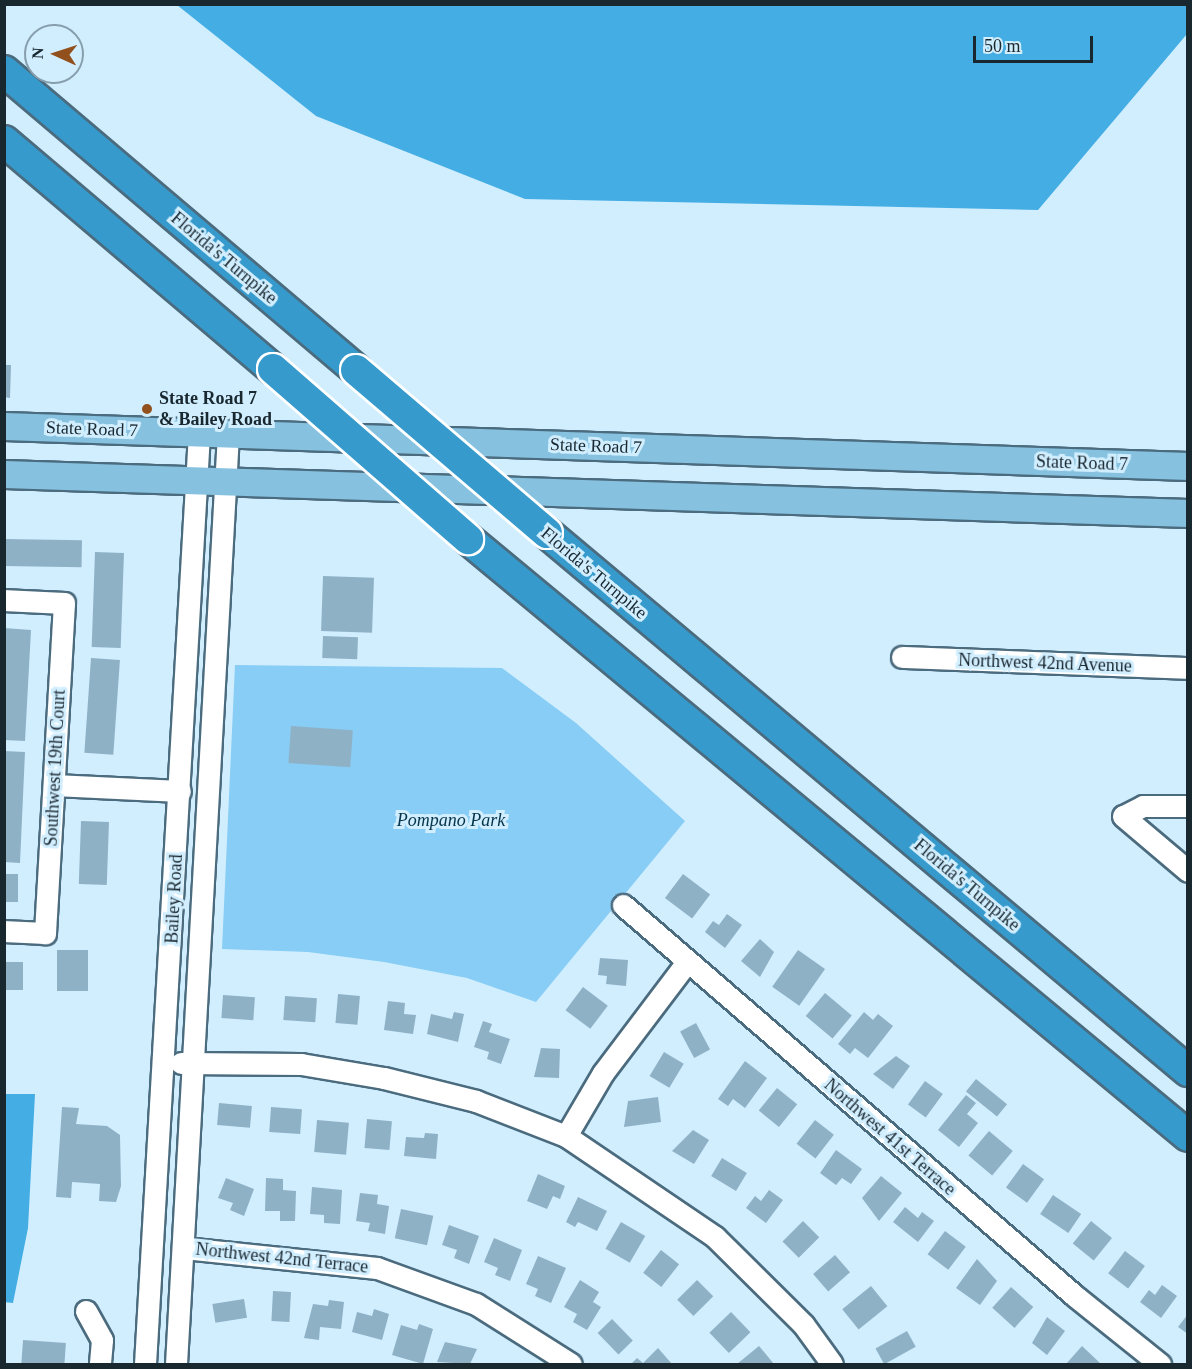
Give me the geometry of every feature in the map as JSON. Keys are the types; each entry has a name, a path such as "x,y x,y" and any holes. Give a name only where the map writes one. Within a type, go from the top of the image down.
{"highway":[{"name":"Florida's Turnpike","path":"4,71 547,533 1188,1071"},
{"path":"4,141 273,369 468,539 1188,1136"}],"main road":[{"name":"State Road 7","path":"4,426 1188,466"},
{"path":"4,474 1188,513"}],"street":[{"name":"Bailey Road","path":"145,1365 165,1064 199,433"},
{"name":"Bailey Road","path":"177,1365 228,434"},
{"name":"Southwest 19th Court","path":"4,600 64,603 45,933 4,931"},
{"name":"Northwest 42nd Avenue","path":"902,657 1188,668"},
{"path":"54,784 180,791"},
{"path":"1188,806 1143,806 1123,816 1188,872"},
{"name":"Northwest 41st Terrace","path":"623,905 1160,1365"},
{"path":"173,921 201,923"},
{"path":"566,1136 603,1073 687,962"},
{"path":"165,1064 301,1064 384,1078 476,1101 566,1136 716,1237 803,1324 832,1365"},
{"name":"Northwest 42nd Terrace","path":"184,1248 377,1268 476,1304 571,1365"},
{"path":"86,1311 102,1340 100,1365"}],"green space":[{"name":"Pompano Park","path":"235,665 502,668 576,723 685,821 536,1002 467,978 384,962 308,952 222,949"}],"shaded area":[{"path":"1187,4 1187,34 1038,210 525,199 316,116 177,5"},
{"path":"4,1094 35,1094 28,1228 13,1303 4,1302"}],"building":[{"path":"4,365 11,365 10,398 4,397"},
{"path":"4,539 82,540 82,567 4,566"},
{"path":"95,552 124,553 121,648 92,647"},
{"path":"323,576 374,578 372,633 321,631"},
{"path":"4,628 31,630 25,741 4,740"},
{"path":"323,636 358,637 357,659 322,658"},
{"path":"91,658 120,660 113,755 84,753"},
{"path":"291,726 353,730 350,767 288,763"},
{"path":"4,751 25,752 20,863 4,862"},
{"path":"81,821 109,822 107,885 79,884"},
{"path":"4,874 18,874 18,902 4,902"},
{"path":"683,874 710,894 692,918 665,898"},
{"path":"727,914 742,925 725,948 705,932 713,921 719,925"},
{"path":"760,939 774,952 760,977 741,961"},
{"path":"57,950 88,950 88,991 57,991"},
{"path":"798,950 825,969 799,1006 772,987"},
{"path":"600,958 628,960 626,986 606,984 607,976 598,975"},
{"path":"4,962 23,962 23,990 4,990"},
{"path":"583,987 608,1006 590,1029 566,1010"},
{"path":"825,993 852,1015 833,1038 806,1016"},
{"path":"338,994 360,996 357,1025 335,1023"},
{"path":"223,995 255,997 253,1020 221,1018"},
{"path":"285,996 317,998 315,1022 283,1020"},
{"path":"388,1001 405,1003 404,1014 416,1015 413,1034 384,1030"},
{"path":"454,1012 464,1014 458,1042 427,1034 431,1014 452,1019"},
{"path":"864,1012 873,1020 878,1014 893,1026 868,1058 855,1048 850,1054 838,1044"},
{"path":"483,1021 492,1024 489,1032 510,1039 501,1064 487,1059 489,1052 474,1047"},
{"path":"696,1023 710,1049 694,1058 680,1031"},
{"path":"541,1048 560,1049 559,1078 534,1077"},
{"path":"664,1052 684,1064 669,1088 650,1076"},
{"path":"896,1056 910,1066 893,1089 873,1074"},
{"path":"745,1061 767,1078 745,1108 733,1099 728,1106 718,1099"},
{"path":"976,1079 1007,1104 997,1117 966,1091"},
{"path":"925,1081 943,1094 926,1117 908,1104"},
{"path":"777,1088 797,1104 779,1127 759,1111"},
{"path":"966,1095 976,1103 967,1114 978,1123 959,1147 938,1130"},
{"path":"658,1097 661,1122 624,1127 628,1101"},
{"path":"219,1103 252,1106 250,1128 217,1125"},
{"path":"62,1107 79,1108 76,1124 107,1126 120,1135 121,1186 116,1202 99,1201 100,1184 72,1182 71,1198 56,1197"},
{"path":"271,1107 302,1109 300,1134 269,1132"},
{"path":"367,1119 392,1121 389,1150 364,1148"},
{"path":"317,1120 349,1123 346,1155 314,1152"},
{"path":"815,1120 834,1135 815,1158 797,1144"},
{"path":"693,1130 709,1140 694,1164 672,1151"},
{"path":"989,1131 1013,1151 992,1175 968,1156"},
{"path":"425,1133 438,1134 436,1159 404,1156 406,1137 424,1138"},
{"path":"836,1150 862,1169 851,1184 842,1178 836,1185 820,1173"},
{"path":"722,1158 747,1173 736,1191 711,1176"},
{"path":"1023,1164 1044,1179 1027,1203 1006,1187"},
{"path":"538,1174 565,1186 560,1199 553,1196 547,1209 527,1201"},
{"path":"881,1176 902,1193 879,1221 862,1198"},
{"path":"226,1178 254,1189 244,1216 230,1210 233,1203 218,1198"},
{"path":"266,1178 283,1179 283,1190 296,1191 295,1221 280,1221 280,1211 265,1211"},
{"path":"312,1187 342,1190 340,1224 324,1223 324,1215 310,1214"},
{"path":"769,1190 783,1200 766,1223 746,1208 755,1196 761,1201"},
{"path":"360,1193 378,1195 377,1204 389,1206 385,1234 368,1231 370,1223 356,1221"},
{"path":"1053,1195 1081,1214 1068,1233 1040,1214"},
{"path":"578,1197 607,1211 597,1231 578,1222 575,1227 566,1222"},
{"path":"905,1207 918,1218 922,1212 934,1221 918,1242 893,1222"},
{"path":"401,1209 433,1216 427,1245 395,1238"},
{"path":"803,1221 819,1237 799,1258 782,1242"},
{"path":"1091,1221 1112,1238 1094,1261 1073,1244"},
{"path":"621,1222 645,1236 630,1263 606,1249"},
{"path":"449,1225 479,1236 469,1264 454,1258 457,1250 442,1245"},
{"path":"945,1231 966,1247 948,1270 928,1254"},
{"path":"494,1238 522,1250 510,1281 495,1275 498,1268 484,1262"},
{"path":"661,1250 679,1264 661,1287 643,1273"},
{"path":"1125,1251 1145,1266 1128,1288 1108,1273"},
{"path":"835,1255 850,1272 828,1291 813,1274"},
{"path":"538,1256 566,1268 551,1303 535,1296 538,1289 526,1284"},
{"path":"977,1259 997,1281 980,1305 956,1288"},
{"path":"580,1280 599,1292 593,1302 601,1307 587,1330 573,1322 577,1314 564,1307"},
{"path":"697,1280 713,1296 693,1316 677,1300"},
{"path":"1162,1285 1177,1296 1161,1318 1140,1302 1149,1290 1155,1295"},
{"path":"871,1286 887,1306 859,1329 842,1309"},
{"path":"1011,1287 1033,1307 1015,1328 992,1308"},
{"path":"273,1291 291,1292 289,1322 271,1321"},
{"path":"244,1299 247,1318 215,1323 212,1304"},
{"path":"329,1300 344,1302 341,1329 320,1327 319,1340 304,1338 313,1304 328,1306"},
{"path":"374,1309 389,1314 382,1340 352,1332 357,1312 372,1316"},
{"path":"731,1312 750,1332 729,1353 709,1333"},
{"path":"1188,1314 1188,1334 1178,1327"},
{"path":"1047,1317 1065,1331 1047,1355 1032,1343"},
{"path":"612,1319 633,1341 618,1354 598,1333"},
{"path":"419,1324 433,1329 423,1364 392,1355 401,1325 417,1330"},
{"path":"907,1331 916,1347 885,1364 876,1348"},
{"path":"23,1340 66,1343 64,1364 21,1363"},
{"path":"445,1342 477,1349 470,1364 437,1362"},
{"path":"759,1346 774,1364 737,1364"},
{"path":"1082,1346 1100,1363 1099,1364 1066,1364"},
{"path":"658,1348 672,1364 631,1364 637,1358 643,1363"}],"place":[{"name":"State Road 7 & Bailey Road","path":"147,409"}]}
